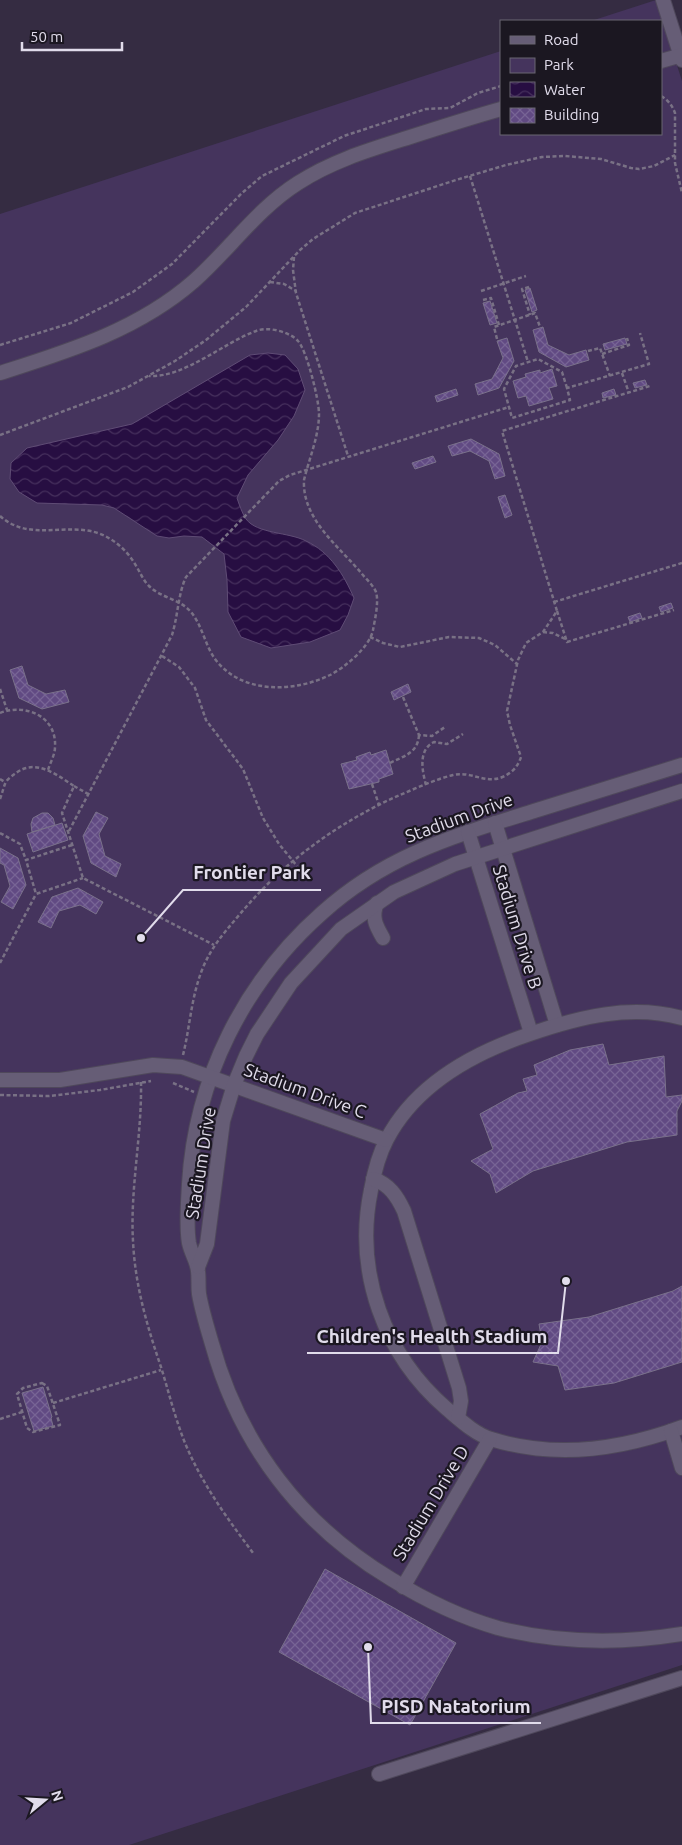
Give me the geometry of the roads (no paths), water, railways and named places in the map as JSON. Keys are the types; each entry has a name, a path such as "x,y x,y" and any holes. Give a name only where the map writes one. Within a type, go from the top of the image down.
{"street":[{"path":"662,61 682,57 663,0"},
{"path":"0,373 86,345 113,334 147,316 192,282 270,204 297,184 322,169 365,151 500,108"},
{"name":"Stadium Drive","path":"682,765 495,823 417,851 377,872 336,901 281,953 261,980 224,1042 198,1117 189,1179 189,1244 198,1266 199,1292 210,1337 223,1378 245,1428 264,1460 291,1495 321,1528 376,1570 403,1587 434,1604 472,1620 501,1628 568,1640 640,1640 682,1634"},
{"name":"Stadium Drive","path":"198,1266 207,1244 219,1144 223,1121 234,1085 257,1034 291,983 341,929 377,903 414,882 455,864 682,791"},
{"name":"Stadium Drive B","path":"495,823 557,1025"},
{"name":"Stadium Drive B","path":"468,832 531,1033"},
{"path":"377,903 374,919 383,938"},
{"path":"682,1018 663,1014 620,1012 593,1016 531,1033 486,1051 452,1070 419,1096 399,1120 386,1140 373,1179 367,1218 367,1258 376,1300 388,1334 408,1368 424,1387 458,1418 481,1435 490,1439 551,1450 588,1450 622,1444 676,1429 682,1468"},
{"name":"Stadium Drive C","path":"0,1080 60,1080 153,1065 182,1067 386,1140"},
{"path":"373,1179 382,1182 395,1194 404,1211 459,1388 461,1400 458,1418"},
{"name":"Stadium Drive D","path":"403,1587 490,1439"},
{"path":"379,1774 682,1678"}],"water":[{"path":"268,353 285,355 298,369 305,390 294,416 278,440 248,475 237,498 246,519 251,524 258,528 299,538 322,551 341,573 354,598 340,630 310,642 271,648 241,637 228,612 224,554 202,537 184,536 169,538 157,536 114,508 102,505 37,503 19,492 10,479 11,463 27,448 132,424 250,355"}],"place":[{"name":"Frontier Park","path":"141,938"},
{"name":"Children's Health Stadium","path":"566,1281"},
{"name":"PISD Natatorium","path":"368,1647"}]}
